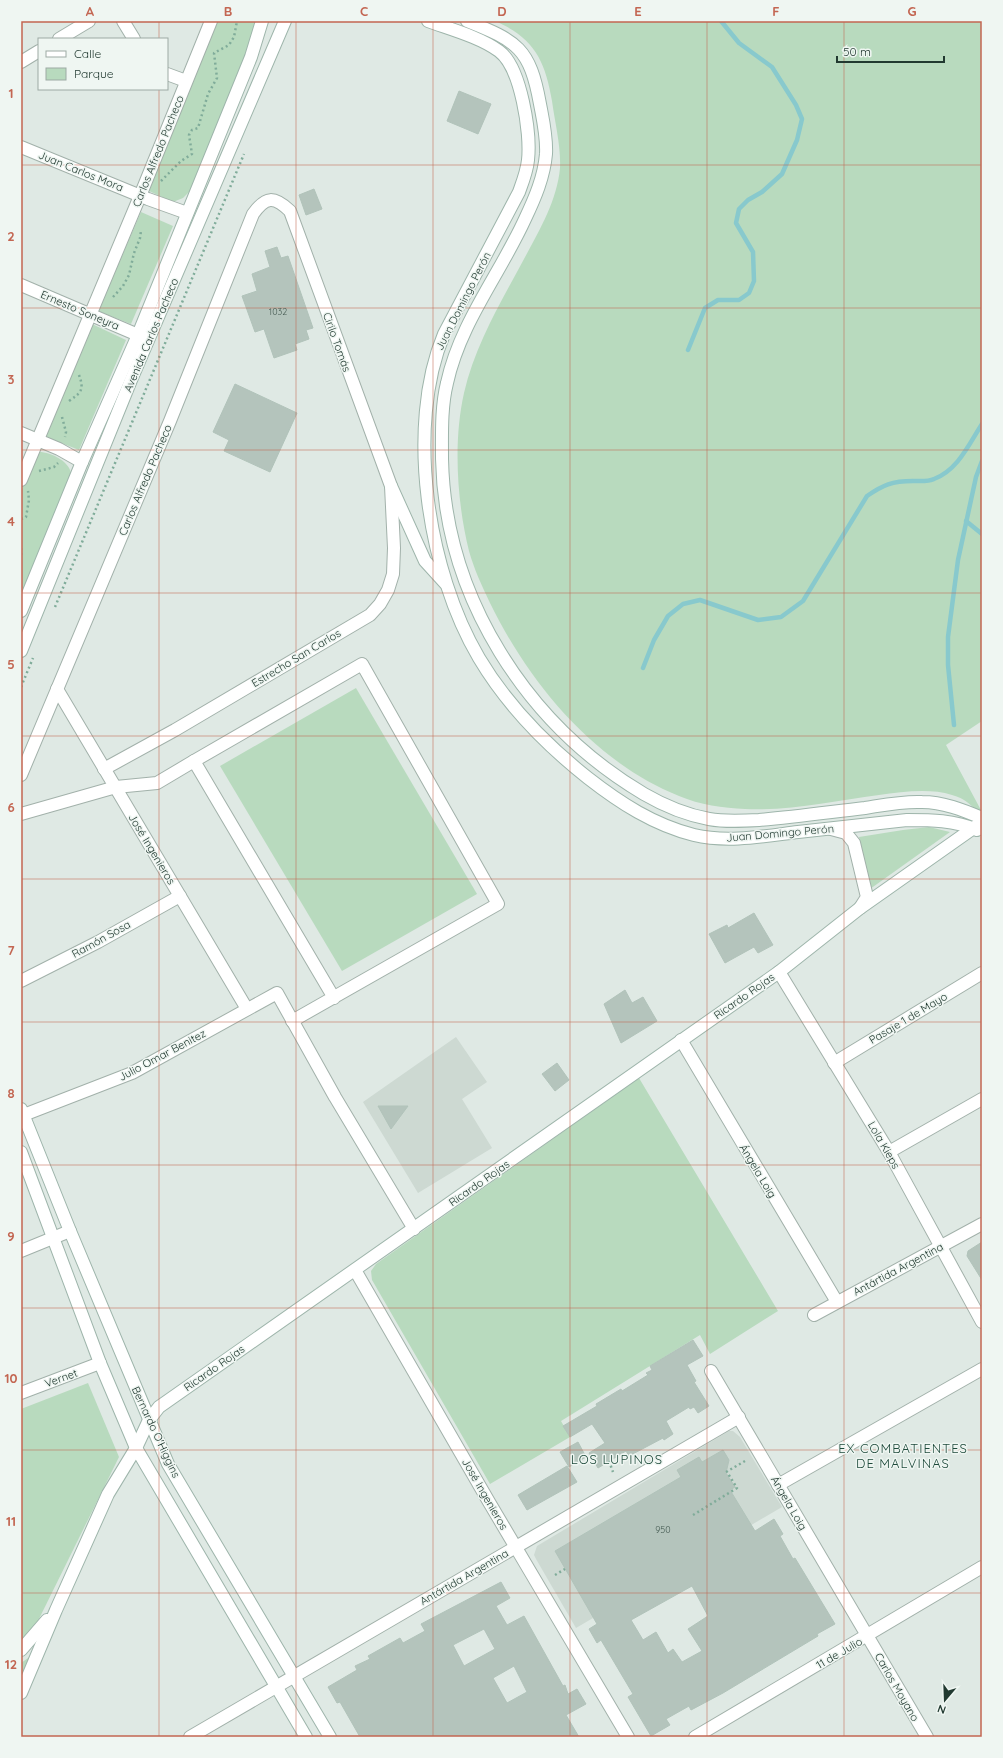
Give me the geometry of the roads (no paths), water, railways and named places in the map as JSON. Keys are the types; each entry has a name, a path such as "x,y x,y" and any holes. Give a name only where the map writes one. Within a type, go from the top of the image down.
{"street":[{"path":"61,38 89,21"},
{"path":"123,21 133,38"},
{"name":"Carlos Alfredo Pacheco","path":"25,483 38,440 91,314 144,197 186,81 211,21"},
{"name":"Avenida Carlos Pacheco","path":"21,611 82,462 138,335 186,213 251,57 262,21"},
{"name":"Avenida Carlos Pacheco","path":"21,651 134,373 286,21"},
{"name":"Juan Domingo Perón","path":"428,21 479,41 498,51 508,60 518,82 529,140 527,168 519,192 437,350 432,368 426,423 425,487 430,518 448,586 462,625 479,657 519,713 540,737 569,763 611,796 640,814 670,828 696,836 723,838 752,837 907,820 952,822 979,828"},
{"name":"Juan Domingo Perón","path":"466,21 498,34 511,41 520,50 529,64 535,79 546,144 544,166 540,184 520,232 458,346 446,387 442,436 442,484 446,511 462,576 479,613 511,669 539,707 565,736 596,762 648,796 687,813 709,819 751,820 801,817 905,802 923,802 944,804 982,818"},
{"path":"21,62 38,52"},
{"path":"168,74 186,81"},
{"name":"Juan Carlos Mora","path":"21,147 186,213"},
{"name":"Carlos Alfredo Pacheco","path":"21,775 170,421 253,214 261,204 269,200 279,201"},
{"name":"Cirilo Tomás","path":"279,201 290,211 391,486"},
{"name":"Ernesto Soneyra","path":"21,284 138,335"},
{"path":"21,433 59,449 82,462"},
{"path":"391,486 425,561 448,586"},
{"name":"Estrecho San Carlos","path":"104,769 175,730 370,615 380,604 388,590 393,574 394,548 391,486"},
{"path":"21,814 116,787 158,783 362,664 498,904 292,1021 335,1097 414,1229"},
{"name":"José Ingenieros","path":"57,689 247,1008"},
{"path":"194,761 334,998"},
{"name":"Ricardo Rojas","path":"21,1693 108,1494 136,1448 149,1420 159,1407 779,972 860,908 979,828"},
{"path":"831,829 846,833 854,843 867,897 860,908"},
{"name":"Ramón Sosa","path":"21,981 92,945 180,896"},
{"name":"Lola Kieps","path":"779,972 889,1152 982,1322"},
{"name":"Pasaje 1 de Mayo","path":"834,1063 982,973"},
{"name":"Julio Omar Benitez","path":"22,1114 132,1073 247,1008 277,994 292,1021"},
{"name":"Ángela Loig","path":"681,1040 837,1302"},
{"path":"889,1152 982,1099"},
{"name":"Bernardo O'Higgins","path":"22,1114 168,1464 330,1737"},
{"name":"Bernardo O'Higgins","path":"21,1152 100,1363 136,1448 277,1685 306,1737"},
{"name":"Antártida Argentina","path":"814,1315 982,1224"},
{"path":"21,1251 70,1231"},
{"name":"José Ingenieros","path":"355,1270 628,1737"},
{"name":"Vernet","path":"21,1393 100,1363"},
{"path":"778,1485 982,1369"},
{"name":"Ángela Loig","path":"711,1371 867,1636"},
{"name":"Antártida Argentina","path":"190,1737 293,1675 739,1418"},
{"name":"11 de Julio","path":"695,1737 982,1567"},
{"name":"Ricardo Rojas","path":"21,1650 56,1610"},
{"name":"Carlos Moyano","path":"867,1636 926,1737"}],"waterway":[{"path":"688,350 705,308 718,300 739,300 749,293 754,281 753,252 736,223 739,209 748,200 762,192 782,174 797,140 802,119 796,105 772,67 739,43 721,21"},
{"path":"643,668 654,640 668,616 683,604 700,600 758,620 781,617 803,601 867,496 883,486 893,483 906,481 929,481 942,475 962,456 982,424"},
{"path":"954,725 948,665 948,637 958,560 976,477 982,461"},
{"path":"966,521 982,534"}],"district":[{"name":"EX COMBATIENTES DE MALVINAS","path":"903,1456"},
{"name":"LOS LUPINOS","path":"617,1459"}]}
